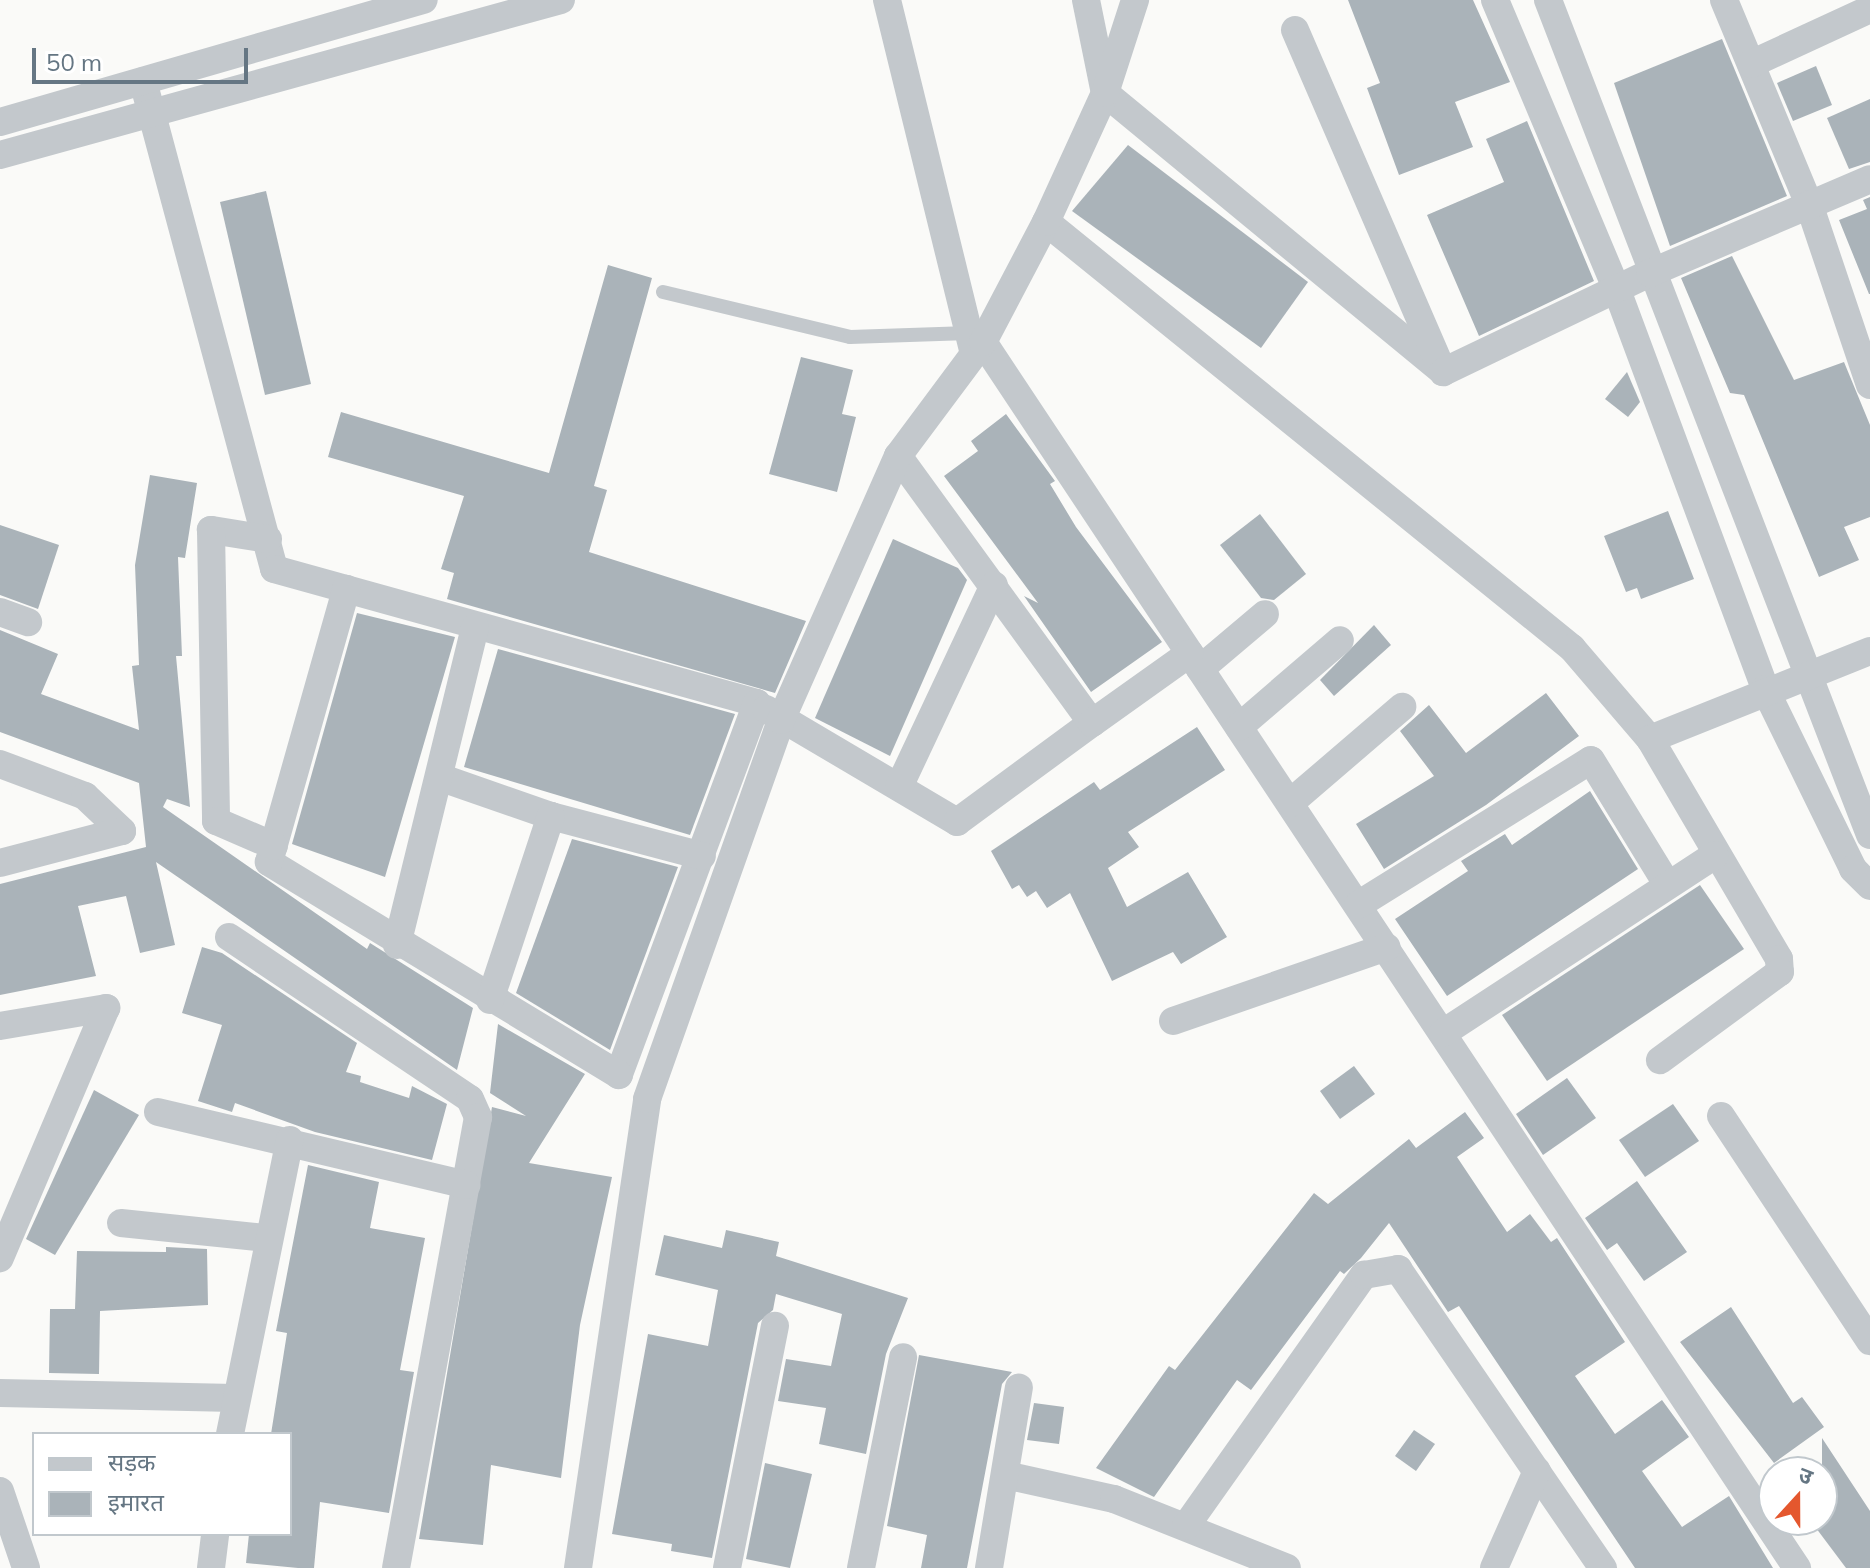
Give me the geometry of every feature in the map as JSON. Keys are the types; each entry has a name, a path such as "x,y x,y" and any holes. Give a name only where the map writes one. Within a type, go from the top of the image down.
{"street":[{"path":"0,122 143,81 330,12 424,0"},
{"path":"0,155 561,0"},
{"path":"887,0 976,342 1387,947 1797,1568"},
{"path":"1086,0 1105,93 1443,372"},
{"path":"578,1568 647,1099 781,720 898,456 976,342 1046,222 1105,93 1135,0"},
{"path":"1495,0 1618,293 1765,689 1853,869 1870,886"},
{"path":"1548,0 1650,273 1870,835"},
{"path":"1724,0 1809,204 1867,370"},
{"path":"1751,64 1870,9"},
{"path":"1295,30 1443,372"},
{"path":"143,81 274,569 757,703 957,822 1092,723 1195,661 1265,614"},
{"path":"1443,372 1618,293 1650,273 1870,179"},
{"path":"1046,222 1572,648 1650,739 1715,855 1779,959 1780,972 1660,1060"},
{"path":"898,456 1092,723"},
{"path":"268,539 211,530 216,821 274,846"},
{"path":"899,787 994,585"},
{"path":"346,589 269,862 397,945 619,1075 757,703"},
{"path":"0,612 28,622"},
{"path":"397,945 475,627"},
{"path":"1239,727 1340,640"},
{"path":"1650,739 1765,689 1870,651"},
{"path":"1290,803 1402,707"},
{"path":"1358,905 1591,760 1667,884"},
{"path":"0,764 85,796 122,831 0,863"},
{"path":"439,777 551,816 702,856"},
{"path":"490,1000 551,816"},
{"path":"1443,1033 1715,855"},
{"path":"229,937 470,1099 478,1117 396,1568"},
{"path":"1173,1021 1387,947"},
{"path":"0,1026 106,1008 0,1258"},
{"path":"158,1112 290,1140 466,1185"},
{"path":"1721,1116 1870,1341"},
{"path":"230,1432 267,1238 290,1140"},
{"path":"121,1223 267,1238"},
{"path":"1186,1526 1364,1275 1398,1269 1603,1568"},
{"path":"727,1568 775,1326"},
{"path":"861,1568 903,1357"},
{"path":"989,1568 1019,1387"},
{"path":"0,1393 235,1398"},
{"path":"1494,1568 1537,1471"},
{"path":"1005,1475 1114,1499 1287,1568"},
{"path":"0,1491 26,1568"},
{"path":"211,1568 215,1536"}],"lane":[{"path":"663,292 850,337 976,342"}],"building":[{"path":"1348,0 1473,0 1510,82 1455,102 1473,147 1399,175 1367,88 1380,83"},
{"path":"1722,39 1787,196 1670,246 1614,83"},
{"path":"1816,66 1832,105 1793,121 1777,83"},
{"path":"1870,99 1870,162 1849,169 1827,118"},
{"path":"1527,121 1594,281 1479,336 1427,215 1504,182 1486,139"},
{"path":"1128,145 1308,282 1261,348 1072,211"},
{"path":"266,191 311,384 265,395 220,202"},
{"path":"1870,197 1869,294 1839,220 1867,209 1863,200"},
{"path":"1732,256 1794,380 1844,362 1870,425 1870,517 1844,527 1859,560 1819,577 1744,395 1730,393 1681,278"},
{"path":"608,265 652,278 594,486 607,490 589,552 806,621 775,693 447,599 454,573 441,569 464,496 328,457 341,412 549,473"},
{"path":"801,357 853,370 842,414 856,417 837,492 769,474"},
{"path":"1627,372 1640,402 1628,417 1605,399"},
{"path":"1006,414 1055,481 1050,484 1076,527 1162,642 1091,692 1024,596 1038,603 944,476 978,451 971,441"},
{"path":"150,475 197,483 185,558 178,557 182,656 176,656 190,807 167,799 163,807 367,949 370,943 473,1008 457,1070 156,862 175,945 140,953 126,896 78,906 96,976 0,995 0,884 146,847 139,783 0,732 0,630 58,654 41,694 139,730 132,666 139,665 135,565"},
{"path":"1668,511 1694,579 1641,599 1637,588 1626,592 1604,536"},
{"path":"1260,514 1306,574 1274,600 1261,598 1220,545"},
{"path":"0,525 59,545 38,609 0,595"},
{"path":"893,539 958,568 967,580 890,756 815,718"},
{"path":"357,613 455,637 385,877 292,844"},
{"path":"1374,625 1391,645 1334,696 1320,680"},
{"path":"498,649 735,714 690,835 464,767"},
{"path":"1546,693 1579,736 1486,805 1384,869 1356,824 1434,776 1400,731 1429,705 1466,753"},
{"path":"1197,727 1225,770 1128,832 1139,847 1108,868 1127,907 1188,872 1227,937 1181,964 1173,952 1112,981 1070,893 1047,908 1036,891 1027,897 1019,885 1012,889 991,851 1094,782 1100,790"},
{"path":"1590,791 1638,869 1447,996 1395,919 1468,871 1461,861 1505,834 1512,845"},
{"path":"572,839 678,867 610,1050 516,993"},
{"path":"1700,885 1744,949 1547,1081 1502,1015"},
{"path":"202,947 222,953 357,1043 346,1072 361,1076 360,1082 409,1098 412,1086 447,1104 432,1160 315,1132 235,1103 232,1112 198,1101 222,1025 182,1013"},
{"path":"498,1024 585,1074 529,1163 612,1177 580,1325 561,1478 491,1465 483,1545 419,1539 492,1107 526,1116 490,1093"},
{"path":"1354,1066 1375,1094 1340,1119 1320,1091"},
{"path":"1567,1078 1596,1118 1543,1155 1516,1114"},
{"path":"94,1090 139,1115 55,1255 26,1239"},
{"path":"1673,1104 1699,1141 1645,1177 1619,1140"},
{"path":"1465,1112 1484,1138 1457,1157 1507,1232 1530,1214 1551,1242 1557,1238 1625,1342 1575,1376 1615,1434 1662,1400 1689,1437 1642,1471 1682,1527 1729,1496 1773,1568 1635,1568 1459,1306 1448,1312 1389,1223 1361,1258 1344,1274 1340,1271 1251,1390 1237,1380 1154,1497 1096,1468 1169,1366 1175,1370 1314,1193 1328,1204 1409,1139 1416,1148"},
{"path":"308,1165 379,1182 370,1228 425,1238 400,1370 414,1372 389,1513 320,1502 314,1568 246,1563 249,1536 292,1536 292,1432 271,1432 287,1333 276,1331"},
{"path":"1637,1181 1687,1252 1644,1281 1617,1243 1607,1250 1585,1218"},
{"path":"726,1230 779,1242 776,1256 908,1298 886,1354 866,1454 819,1444 826,1408 778,1401 786,1359 831,1366 842,1314 776,1294 773,1310 758,1323 712,1558 671,1551 672,1544 612,1534 648,1334 708,1346 718,1290 655,1275 664,1235 722,1248"},
{"path":"166,1247 207,1249 208,1305 100,1311 99,1374 49,1373 50,1309 75,1309 77,1251 166,1252"},
{"path":"1731,1307 1793,1403 1802,1397 1824,1427 1784,1456 1769,1456 1680,1342"},
{"path":"919,1355 1012,1372 1002,1384 967,1568 921,1568 927,1535 887,1526"},
{"path":"1034,1403 1064,1407 1059,1444 1027,1440"},
{"path":"1414,1430 1435,1444 1416,1471 1395,1456"},
{"path":"1822,1438 1834,1456 1822,1456"},
{"path":"1838,1462 1870,1511 1870,1568 1846,1568 1822,1536 1838,1536"},
{"path":"765,1463 812,1474 790,1568 746,1559"}]}
